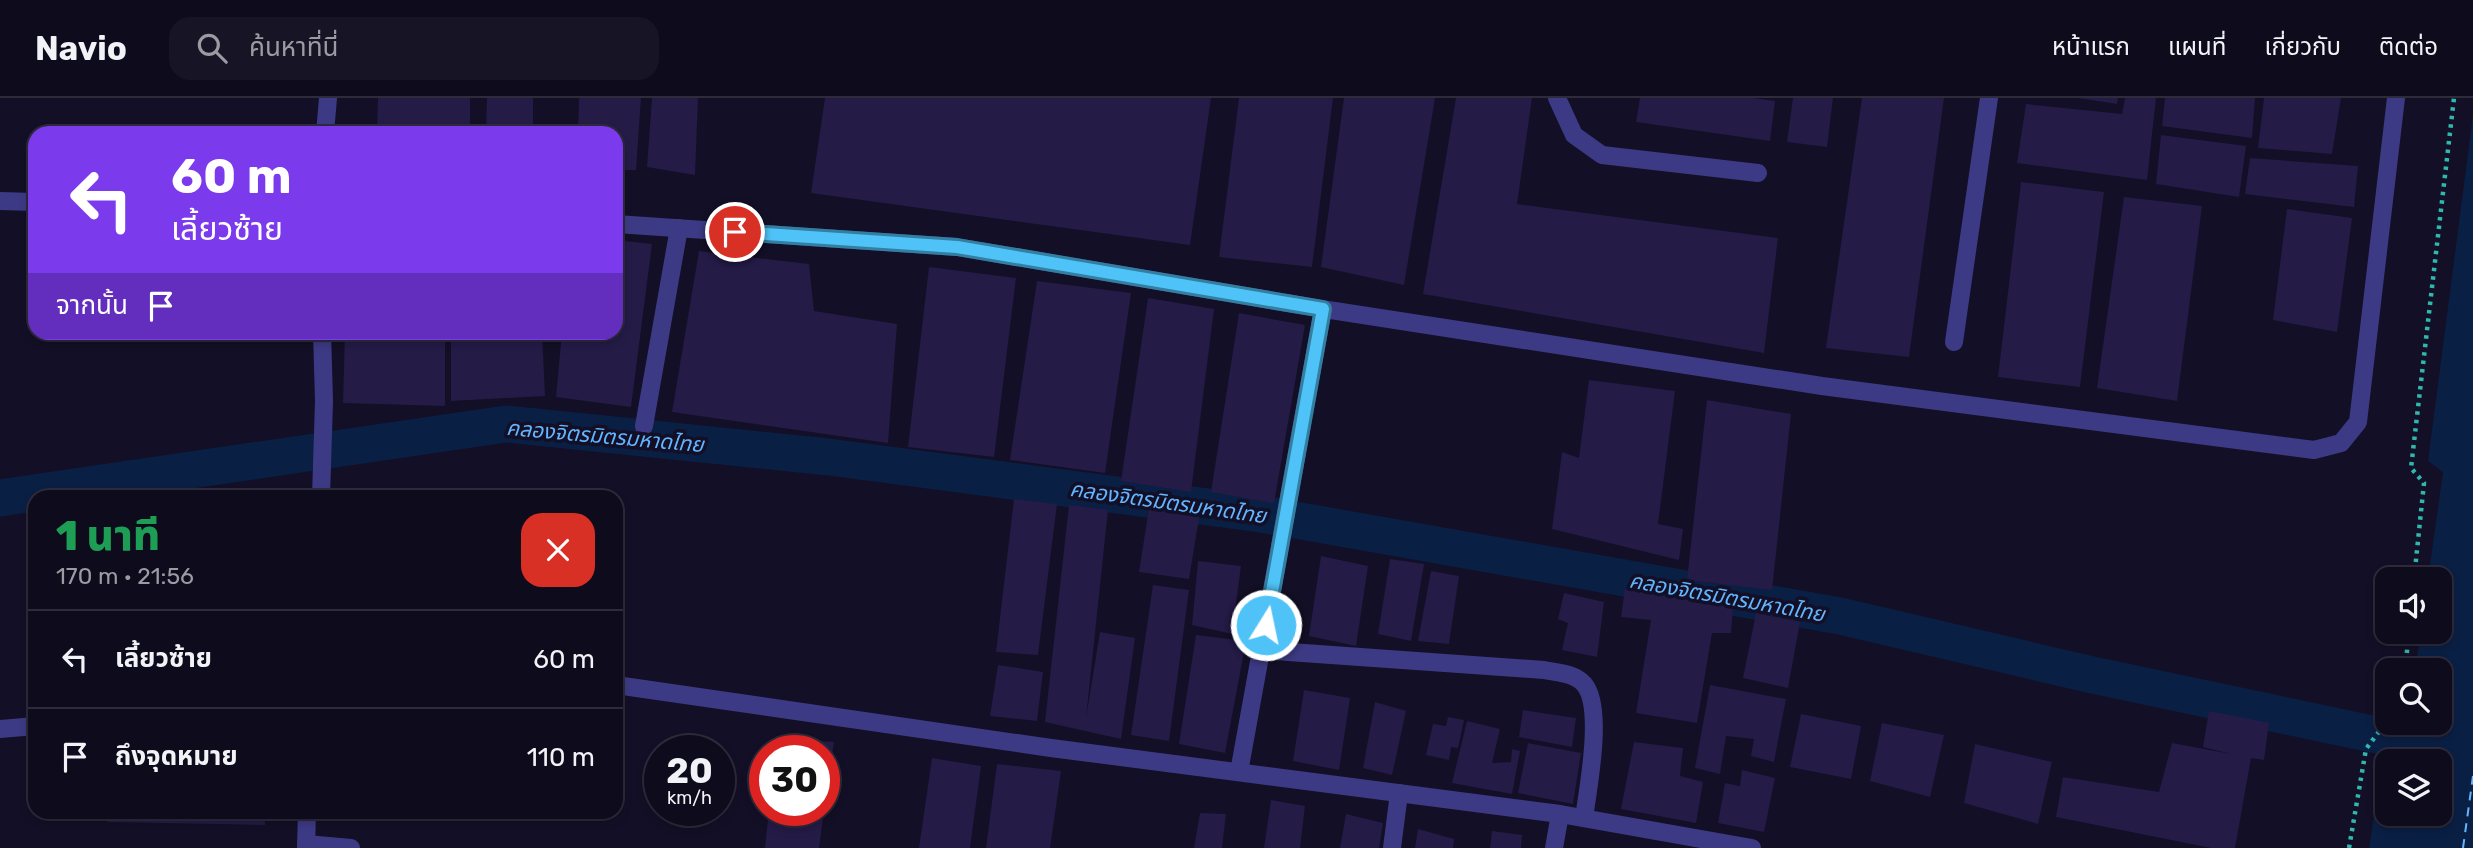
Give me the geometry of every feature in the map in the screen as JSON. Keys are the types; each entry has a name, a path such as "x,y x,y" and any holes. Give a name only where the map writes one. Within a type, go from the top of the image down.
{"street":[{"path":"326,126 328,98"},
{"path":"1556,98 1574,135 1602,155 1758,173"},
{"path":"1954,342 1989,98"},
{"path":"623,225 957,247 1323,309 1809,384 2314,450 2340,443 2358,422 2396,98"},
{"path":"0,201 28,202"},
{"path":"644,426 679,229"},
{"path":"1239,772 1323,309"},
{"path":"321,490 322,340"},
{"path":"1261,650 1544,670 1574,676 1585,685 1590,695 1595,738 1584,818"},
{"path":"623,686 1051,748 1560,814 1752,848"},
{"path":"0,729 28,727"},
{"path":"1392,848 1399,793"},
{"path":"1554,848 1560,814"},
{"path":"307,819 306,846 351,848"}],"path":[{"path":"2415,567 2424,483 2411,468 2454,98"},
{"path":"2349,848 2366,749 2376,735"}],"water":[{"path":"2473,115 2473,848 2369,848 2375,809 2375,826 2452,826 2452,749 2388,749 2397,735 2452,735 2452,658 2417,658 2419,644 2452,644 2452,567 2430,567 2443,472 2428,461"}],"building":[{"path":"378,98 470,98 470,126 377,126"},
{"path":"487,98 533,98 533,126 486,126"},
{"path":"579,98 641,98 636,170 623,170 623,126 578,126"},
{"path":"652,98 698,98 695,175 647,167"},
{"path":"825,98 1211,98 1190,245 811,193"},
{"path":"1239,98 1333,98 1312,267 1219,257"},
{"path":"1344,98 1435,98 1404,285 1321,267"},
{"path":"1456,98 1532,98 1517,204 1778,238 1764,353 1423,294"},
{"path":"1640,98 1754,98 1775,101 1770,141 1636,122"},
{"path":"1793,98 1833,98 1827,147 1787,142"},
{"path":"1862,98 1944,98 1909,357 1826,348"},
{"path":"2078,98 2118,98 2117,104"},
{"path":"2125,98 2156,98 2147,180 2017,163 2026,104 2122,114"},
{"path":"2165,98 2255,98 2252,138 2162,126"},
{"path":"2264,98 2341,98 2332,154 2258,148"},
{"path":"2161,135 2246,146 2239,197 2156,184"},
{"path":"2250,158 2358,166 2354,207 2245,194"},
{"path":"2021,182 2104,192 2080,387 1998,377"},
{"path":"2124,197 2202,206 2177,401 2097,388"},
{"path":"2287,209 2352,218 2337,332 2273,320"},
{"path":"623,241 652,244 631,407 556,397 561,340 623,340"},
{"path":"699,251 809,264 814,311 897,324 888,443 672,412"},
{"path":"929,267 1016,278 994,457 908,447"},
{"path":"1037,281 1131,293 1105,473 1010,460"},
{"path":"1148,298 1214,309 1191,492 1121,481"},
{"path":"1239,313 1305,325 1274,503 1211,492"},
{"path":"345,340 445,340 445,406 343,403"},
{"path":"451,340 542,340 545,396 451,401"},
{"path":"1589,380 1675,391 1658,524 1683,529 1679,560 1552,529 1562,452 1579,458"},
{"path":"1707,400 1791,414 1772,590 1687,580"},
{"path":"1014,499 1057,504 1038,655 996,652"},
{"path":"1069,505 1108,510 1086,718 1100,632 1135,638 1121,739 1045,722"},
{"path":"1149,508 1199,518 1189,579 1139,572"},
{"path":"1321,556 1368,566 1356,646 1309,636"},
{"path":"1390,559 1424,564 1411,641 1378,634"},
{"path":"1198,561 1241,566 1232,634 1192,625"},
{"path":"1431,571 1459,576 1449,644 1418,641"},
{"path":"1153,585 1189,590 1169,741 1131,735"},
{"path":"1625,589 1733,608 1731,633 1712,633 1697,723 1636,713 1651,620 1621,617"},
{"path":"1564,593 1604,602 1597,657 1562,650 1568,623 1558,619"},
{"path":"1756,613 1800,622 1788,688 1743,678"},
{"path":"1196,635 1246,641 1225,753 1179,744"},
{"path":"998,665 1043,672 1037,721 990,716"},
{"path":"1710,685 1786,699 1774,762 1751,756 1754,739 1726,736 1720,774 1695,768"},
{"path":"1304,690 1350,698 1339,770 1293,761"},
{"path":"1375,702 1406,711 1392,775 1363,768"},
{"path":"1523,710 1576,718 1572,747 1519,737"},
{"path":"2209,711 2269,723 2264,760 2251,758 2235,848 2211,848 2056,817 2063,777 2159,792 2172,743 2231,754 2203,747"},
{"path":"1801,714 1861,726 1851,779 1790,767"},
{"path":"1448,717 1464,720 1458,748 1451,747 1449,760 1426,755 1433,724 1446,726"},
{"path":"1467,721 1500,729 1492,763 1511,762 1512,749 1520,751 1512,794 1452,783"},
{"path":"1882,723 1944,735 1930,797 1870,781"},
{"path":"1634,742 1683,748 1680,776 1703,782 1696,823 1621,809"},
{"path":"1528,743 1581,753 1573,804 1518,793"},
{"path":"1975,744 2052,762 2038,824 1964,803"},
{"path":"932,758 981,766 970,848 919,848"},
{"path":"997,764 1061,771 1050,848 986,848"},
{"path":"1742,770 1775,778 1764,832 1718,823 1725,783 1740,786"},
{"path":"1271,800 1305,806 1300,848 1264,848"},
{"path":"1200,813 1226,814 1222,848 1194,848"},
{"path":"1346,814 1383,823 1379,848 1340,848"},
{"path":"107,819 265,819 265,825 107,822"},
{"path":"525,819 573,819 573,821"},
{"path":"767,826 822,826 819,848 765,848"},
{"path":"1418,829 1454,839 1453,848 1415,848"},
{"path":"1492,831 1522,835 1521,848 1490,848"}],"waterway":[{"name":"คลองจิตรมิตรมหาดไทย","path":"55,490 506,424 829,457 1261,514 1840,616 2088,674 2443,749"},
{"name":"คลองจิตรมิตรมหาดไทย","path":"0,498 28,494"}],"ferry route":[{"path":"2463,848 2473,776"}],"route":[{"path":"735,232 957,247 1323,309 1266,625"}]}
